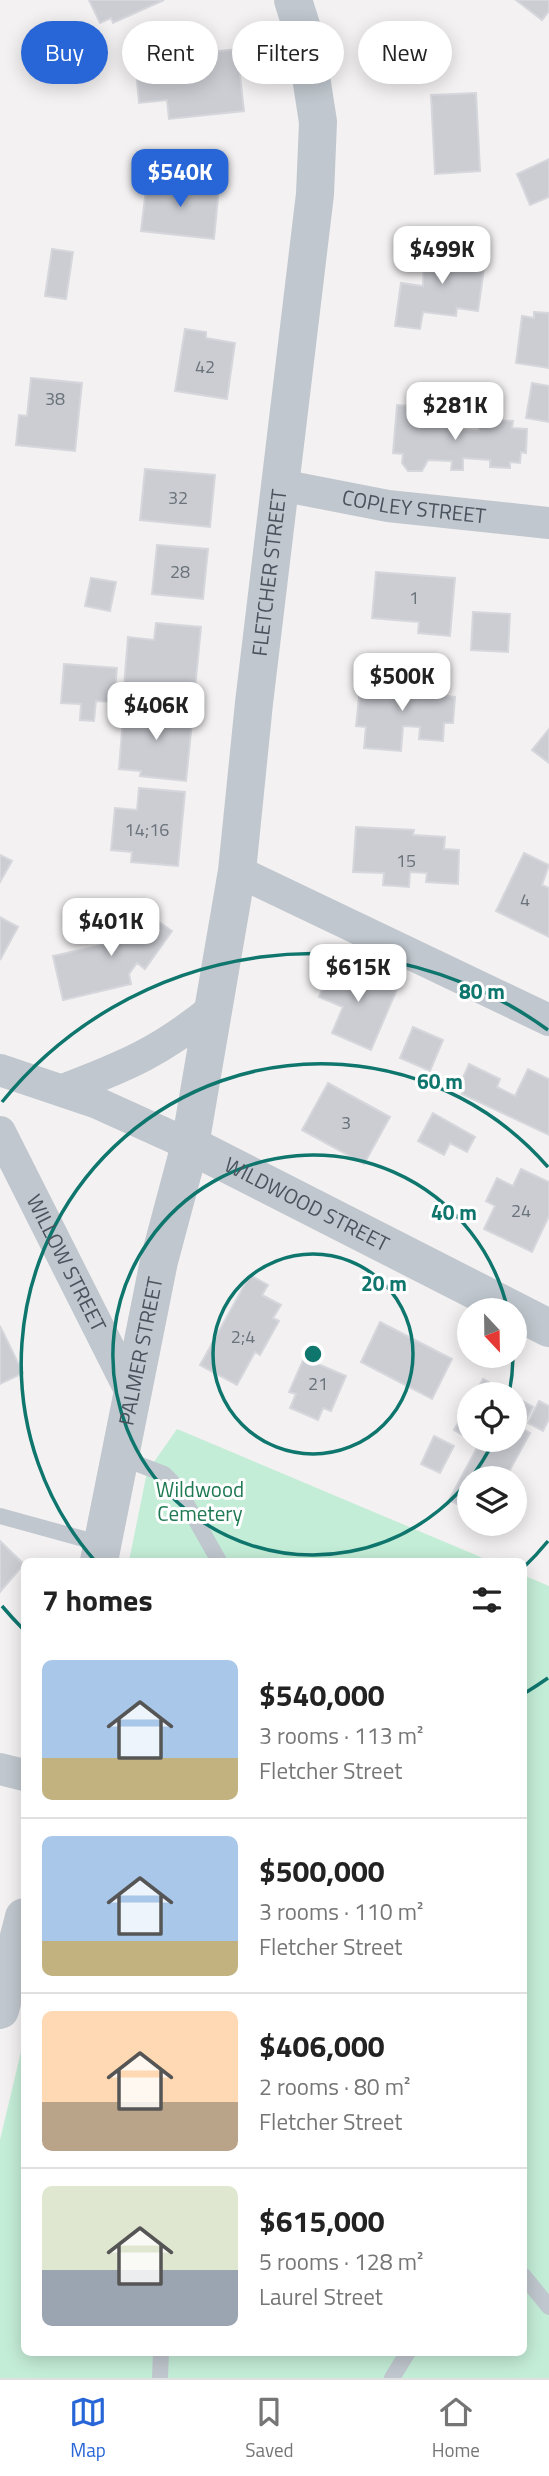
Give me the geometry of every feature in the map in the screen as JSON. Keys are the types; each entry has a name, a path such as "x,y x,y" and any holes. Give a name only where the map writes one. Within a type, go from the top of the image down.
{"street":[{"name":"FLETCHER STREET","path":"190,1145 237,871 279,485 315,194 318,121 305,38 293,0"},
{"name":"COPLEY STREET","path":"279,485 388,506 549,523"},
{"path":"237,871 549,1020"},
{"path":"63,1090 141,1060 182,1035 215,1007"},
{"name":"WILDWOOD STREET","path":"0,1070 63,1090 190,1145 549,1328"},
{"name":"WILLOW STREET","path":"0,1132 132,1394"},
{"name":"PALMER STREET","path":"101,1553 159,1261 190,1145"},
{"path":"0,1769 21,1774"},
{"path":"0,2010 21,1929"}],"lane":[{"path":"121,1458 164,1474 177,1487 217,1558"},
{"path":"0,1516 101,1553"},
{"path":"527,2280 549,2307"},
{"path":"160,2378 161,2356"},
{"path":"392,2378 406,2356"}],"green space":[{"name":"Wildwood Cemetery","path":"177,1429 483,1558 130,1558 147,1472"},
{"path":"527,1577 549,1586 549,2378 0,2378 0,2140 21,2052 21,2356 527,2356"}],"building":[{"path":"89,0 164,0 113,23 111,18 99,21"},
{"path":"516,0 549,0 549,11 542,20"},
{"path":"232,50 232,84 241,84 244,111 169,119 167,100 139,103 137,84 218,84 218,51"},
{"path":"476,93 480,171 435,174 431,95"},
{"path":"549,159 549,197 530,205 517,174"},
{"path":"147,180 219,187 214,239 141,231"},
{"path":"451,242 459,247 470,247 473,254 485,261 478,311 457,308 456,316 423,312 420,329 395,326 401,283 423,286 424,252 433,246 446,250"},
{"path":"52,249 73,252 66,299 45,296"},
{"path":"534,312 549,313 549,368 516,363 522,316 534,318"},
{"path":"185,329 206,332 206,338 235,343 227,399 175,391"},
{"path":"31,378 82,383 75,451 16,445 19,415 27,416"},
{"path":"532,383 549,386 549,422 526,418"},
{"path":"397,405 412,406 412,417 458,419 457,430 479,431 480,424 493,425 493,420 513,421 512,428 527,429 526,453 521,452 520,463 510,462 510,468 490,467 490,460 463,458 463,470 451,470 452,461 428,460 422,471 408,471 402,463 403,454 393,453"},
{"path":"145,469 215,475 210,527 140,520"},
{"path":"157,545 208,549 203,599 152,594"},
{"path":"376,572 455,578 450,636 418,633 419,622 372,618"},
{"path":"91,578 116,582 110,611 85,606"},
{"path":"473,612 510,614 508,652 471,650"},
{"path":"156,623 201,627 194,699 149,695 150,688 124,686 128,637 154,640"},
{"path":"64,664 117,668 114,702 96,701 94,721 80,720 81,704 61,703"},
{"path":"376,679 428,683 426,694 455,697 453,723 444,723 443,741 419,739 420,727 403,726 401,751 364,748 366,727 356,726 360,688 376,689"},
{"path":"124,706 193,712 186,781 140,776 141,771 119,769"},
{"path":"549,729 549,763 532,750"},
{"path":"139,788 185,792 178,866 131,862 132,852 111,850 115,808 137,810"},
{"path":"356,827 414,830 413,835 445,837 444,849 459,850 458,884 426,882 427,873 410,872 409,887 383,885 384,873 353,872"},
{"path":"524,853 549,865 542,885 549,888 549,937 496,911"},
{"path":"0,855 12,861 0,882"},
{"path":"136,906 172,931 145,969 137,963 129,974 131,984 63,1000 53,956 111,943"},
{"path":"0,917 18,927 0,960"},
{"path":"334,961 397,989 371,1050 332,1033 343,1007 319,997"},
{"path":"413,1027 443,1040 430,1071 400,1058"},
{"path":"469,1064 500,1079 497,1087 515,1096 528,1069 549,1079 549,1135 462,1094 465,1087 460,1084"},
{"path":"328,1083 390,1117 364,1164 302,1130"},
{"path":"433,1113 475,1137 467,1152 450,1143 444,1155 418,1141"},
{"path":"521,1169 549,1182 549,1216 532,1252 484,1229 495,1206 486,1201 497,1178 513,1186"},
{"path":"250,1275 268,1285 262,1295 281,1305 273,1318 279,1321 260,1355 255,1352 237,1385 200,1365"},
{"path":"380,1322 452,1359 432,1399 361,1362"},
{"path":"0,1326 23,1373 0,1384"},
{"path":"304,1358 346,1376 331,1411 323,1408 318,1420 290,1408 296,1394 289,1392"},
{"path":"539,1401 549,1406 549,1419 543,1431 528,1423"},
{"path":"527,1404 533,1407 527,1418"},
{"path":"434,1436 454,1446 440,1473 421,1464"},
{"path":"475,1452 520,1452 512,1466 467,1466"},
{"path":"457,1485 457,1504 449,1500"},
{"path":"0,1541 21,1561 21,1568 0,1592"}]}
